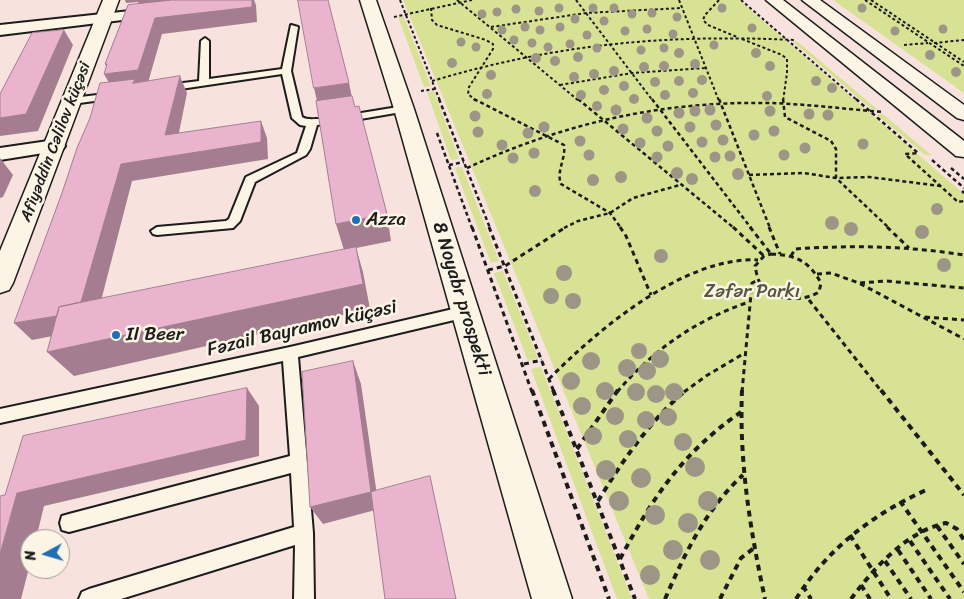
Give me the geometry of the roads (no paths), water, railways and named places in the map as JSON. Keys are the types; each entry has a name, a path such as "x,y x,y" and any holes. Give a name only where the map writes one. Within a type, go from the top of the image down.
{"main road":[{"path":"774,0 964,151"},
{"path":"810,0 964,114"},
{"name":"8 Noyabr prospekti","path":"379,4 417,100 466,312 552,599"},
{"name":"Afiyəddin Cəlilov küçəsi","path":"0,283 107,9"}],"street":[{"path":"0,30 107,9 173,10"},
{"path":"0,154 55,146"}],"lane":[{"path":"294,27 286,71 297,118 304,123 312,124 417,100"},
{"path":"204,83 205,41"},
{"path":"155,90 286,71"},
{"path":"72,101 125,94"},
{"path":"158,231 230,226 234,221 250,180 301,155 305,149 312,124"},
{"name":"Fəzail Bayramov küçəsi","path":"0,416 290,353 466,312"},
{"path":"290,353 304,533 304,599"},
{"path":"69,523 299,462"},
{"path":"89,599 304,533"}],"place":[{"name":"Azza","path":"356,220"},
{"name":"II Beer","path":"116,335"}],"park label":[{"name":"Zəfər Parkı","path":"752,292"}]}
